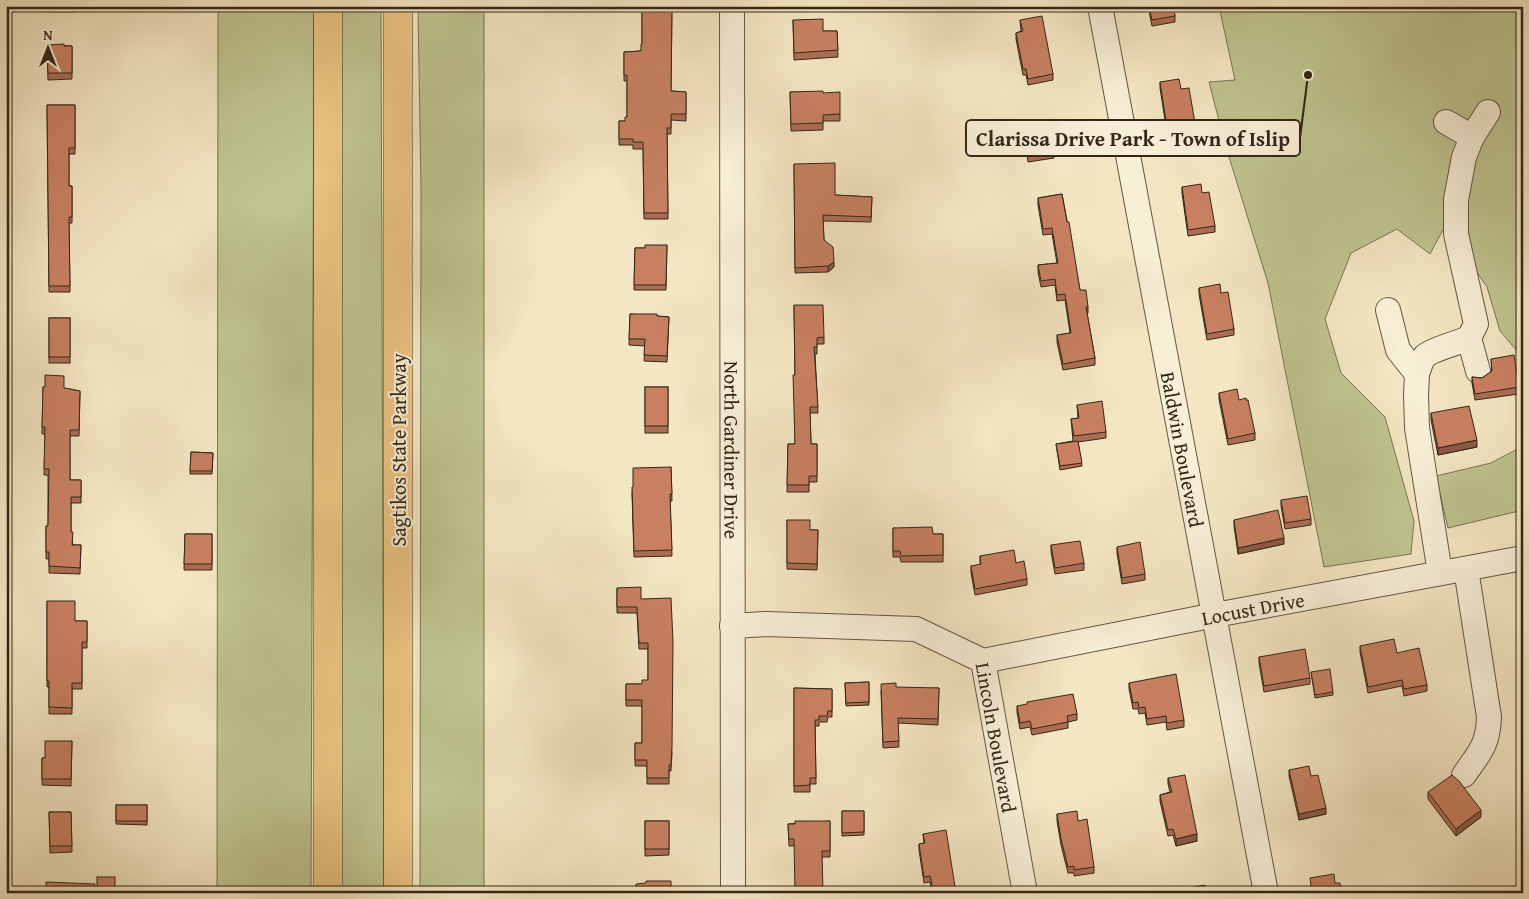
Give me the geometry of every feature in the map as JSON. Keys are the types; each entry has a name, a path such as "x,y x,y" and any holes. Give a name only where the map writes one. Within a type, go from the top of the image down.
{"highway":[{"path":"328,6 328,893"},
{"name":"Sagtikos State Parkway","path":"398,6 398,893"}],"street":[{"name":"North Gardiner Drive","path":"732,6 733,893"},
{"name":"Baldwin Boulevard","path":"1100,6 1266,893"},
{"path":"1440,573 1417,428 1417,374 1424,357 1438,349 1455,345 1469,338 1476,324 1456,234 1456,200 1464,157 1472,137 1488,112"},
{"path":"1446,122 1472,137"},
{"path":"1388,310 1398,350 1417,374"},
{"path":"1469,338 1478,371"},
{"name":"Locust Drive","path":"983,661 1215,615 1523,558"},
{"path":"1464,776 1485,743 1488,732 1488,717 1466,569"},
{"name":"Lincoln Boulevard","path":"732,626 766,624 916,629 983,661 1025,893"}],"green space":[{"path":"218,6 314,6 311,893 217,893"},
{"path":"341,6 381,6 384,893 341,893"},
{"path":"418,6 484,6 484,893 420,893 421,189"},
{"path":"1219,6 1523,6 1523,358 1500,331 1487,287 1445,226 1430,254 1397,229 1351,253 1325,319 1341,373 1385,417 1414,521 1411,554 1324,567 1268,283 1225,144 1209,82 1235,80"},
{"path":"1523,446 1523,510 1448,528 1436,476 1491,463"}],"building":[{"path":"642,6 672,6 671,91 686,92 686,114 671,114 671,128 667,128 668,213 644,213 643,142 633,142 633,139 619,139 619,121 625,121 625,117 627,117 627,75 624,75 624,52 641,51"},
{"path":"1149,6 1173,6 1175,16 1152,20"},
{"path":"1042,16 1053,74 1028,79 1026,69 1023,69 1016,33 1023,31 1020,20"},
{"path":"823,19 823,31 837,31 838,50 794,53 793,20"},
{"path":"64,44 64,46 72,46 72,73 48,73 47,45"},
{"path":"1179,79 1181,89 1189,88 1195,123 1167,127 1160,82"},
{"path":"823,91 823,93 840,92 840,114 823,115 823,123 791,124 790,92"},
{"path":"47,105 75,105 75,148 69,148 69,186 72,186 72,217 69,217 70,286 49,286"},
{"path":"835,163 835,195 872,197 871,217 823,215 824,240 833,247 834,262 828,266 795,268 794,164"},
{"path":"1201,184 1202,193 1209,192 1215,226 1188,230 1182,187"},
{"path":"1062,194 1067,222 1069,222 1080,290 1086,290 1088,307 1086,307 1095,358 1063,364 1057,335 1071,333 1065,294 1057,295 1055,279 1041,281 1038,265 1058,263 1052,228 1043,229 1038,198"},
{"path":"645,245 667,245 666,285 634,285 635,248 645,248"},
{"path":"1220,284 1221,293 1228,292 1234,329 1207,334 1199,288"},
{"path":"794,305 823,305 824,337 817,338 817,347 814,347 818,407 810,407 811,444 817,444 817,476 809,476 809,485 787,485 788,444 795,444 793,375 795,375"},
{"path":"630,314 657,314 657,316 669,317 667,356 644,355 645,339 629,339"},
{"path":"49,318 70,318 70,357 49,357"},
{"path":"1514,355 1519,387 1475,394 1472,377 1482,378 1492,371 1491,359"},
{"path":"45,375 64,376 64,388 80,391 79,430 70,430 70,480 81,480 81,497 71,497 72,545 81,545 80,568 49,566 49,552 46,552 49,469 44,469 45,427 42,427"},
{"path":"645,387 668,387 668,426 645,426"},
{"path":"1237,389 1239,400 1246,398 1248,400 1255,433 1228,439 1219,393"},
{"path":"1102,401 1106,432 1074,436 1071,419 1079,418 1077,405"},
{"path":"1469,406 1477,440 1438,448 1431,413"},
{"path":"1078,441 1082,463 1060,466 1056,444"},
{"path":"191,452 213,453 212,471 190,471"},
{"path":"671,467 672,550 634,551 633,468"},
{"path":"1307,496 1311,519 1285,523 1281,500"},
{"path":"1278,510 1284,538 1238,548 1234,520"},
{"path":"787,520 810,520 810,530 818,530 817,564 787,563"},
{"path":"932,527 933,534 943,534 943,555 901,556 900,551 893,551 893,528"},
{"path":"185,534 212,534 212,564 184,564"},
{"path":"1080,541 1084,563 1055,568 1051,545"},
{"path":"1140,542 1145,574 1122,578 1117,547"},
{"path":"1014,550 1016,563 1024,561 1027,579 975,589 971,566 981,564 980,556"},
{"path":"641,587 641,599 671,598 673,642 672,747 669,778 647,778 647,760 635,760 635,743 642,743 642,700 626,700 626,684 642,684 642,680 648,680 648,643 639,643 637,607 617,607 617,588"},
{"path":"47,601 75,601 75,621 87,621 87,642 82,642 82,683 72,683 72,708 49,707 49,681 47,681"},
{"path":"1394,639 1397,653 1419,648 1427,685 1404,689 1402,680 1368,687 1360,646"},
{"path":"1305,649 1310,678 1264,686 1259,657"},
{"path":"1330,669 1333,692 1315,695 1311,672"},
{"path":"1176,674 1184,720 1167,723 1166,716 1147,719 1145,707 1139,708 1138,702 1133,703 1129,683"},
{"path":"869,682 869,702 846,703 845,683"},
{"path":"896,683 896,687 939,688 938,719 898,718 899,741 883,742 881,684"},
{"path":"794,688 832,689 832,711 828,711 827,716 819,716 819,720 815,720 816,778 810,778 810,785 794,786"},
{"path":"1073,694 1077,714 1067,716 1068,722 1032,729 1030,721 1020,723 1017,706 1027,704 1027,702"},
{"path":"45,741 72,741 71,779 42,779 42,758 45,758"},
{"path":"1309,766 1311,776 1318,775 1326,808 1299,814 1289,770"},
{"path":"1185,775 1197,834 1176,839 1173,829 1168,830 1160,795 1172,792 1168,778"},
{"path":"1452,775 1459,781 1481,810 1456,829 1428,792"},
{"path":"116,805 147,805 147,821 116,821"},
{"path":"842,811 864,811 864,832 842,833"},
{"path":"1077,811 1078,821 1087,819 1094,867 1074,870 1074,866 1068,867 1057,814"},
{"path":"49,812 71,812 72,846 50,846"},
{"path":"645,821 669,821 669,849 645,849"},
{"path":"795,821 830,821 830,851 822,851 823,893 795,893 794,839 789,839 788,824 795,824"},
{"path":"946,830 956,893 934,893 930,876 924,877 919,844 925,843 923,834"},
{"path":"1334,874 1335,883 1340,883 1342,893 1312,893 1310,878"},
{"path":"97,877 115,877 115,893 97,893"},
{"path":"646,881 671,881 671,893 636,893 636,884 646,883"},
{"path":"46,882 95,884 95,893 46,893"},
{"path":"1205,885 1206,893 1179,893 1179,890"}],"place":[{"name":"Clarissa Drive Park - Town of Islip","path":"1308,75"}]}
